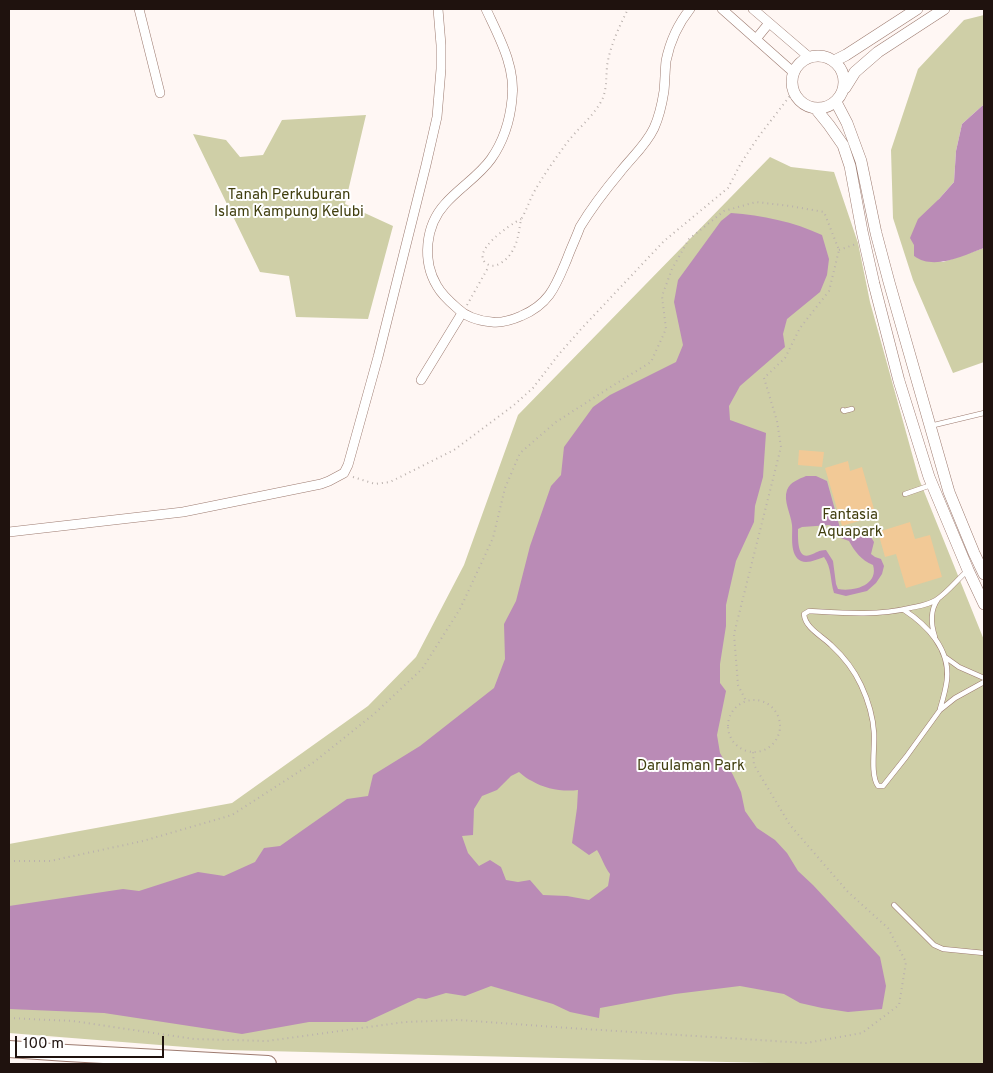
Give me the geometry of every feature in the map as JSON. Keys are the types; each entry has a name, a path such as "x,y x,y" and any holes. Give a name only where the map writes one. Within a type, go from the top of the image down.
{"highway":[{"path":"9,1049 268,1064"}],"street":[{"path":"139,9 160,93"},
{"path":"9,532 183,512 321,484 344,473 350,460 378,357 437,117 441,70 438,9"},
{"path":"486,9 500,38 511,70 513,88 509,119 502,140 491,159 440,210 431,229 428,242 429,263 432,276 438,288 462,313 486,321 503,322 531,312 547,299 557,284 584,219 604,191 642,148 650,135 661,106 666,61 669,51 676,30 690,9"},
{"path":"722,9 793,72"},
{"path":"753,9 809,57"},
{"path":"834,61 917,9"},
{"path":"843,91 844,78 841,68 834,61 822,55 802,60 793,72 791,82 793,92 802,104 816,109 827,108 836,102 843,91 855,72 878,52 944,9"},
{"path":"756,39 769,23"},
{"path":"836,102 847,124 861,162 887,274 949,492 984,574"},
{"path":"816,109 843,145 850,166 874,284 899,381 932,485 984,604"},
{"path":"421,380 462,313"}],"lane":[{"path":"843,410 844,412 852,409"},
{"path":"929,426 984,413"},
{"path":"905,494 932,485"},
{"path":"935,638 932,615 935,603 968,570"},
{"path":"938,599 928,604 904,610 880,613 857,614 809,611 804,614 804,620 831,644 855,673 861,685 873,724 875,782 878,786 883,786 940,710 984,680"},
{"path":"904,610 914,617 935,638 945,657 947,677 940,710"},
{"path":"945,657 959,667 984,680"},
{"path":"894,905 934,945 943,949 984,953"}],"path":[{"path":"521,219 513,222 486,246 482,257 489,266 499,264 511,255 518,238 521,219 535,192 573,135 596,109 602,99 612,45 628,9"},
{"path":"344,473 374,484 390,482 454,450 514,405 533,388 582,328 664,241 728,188 741,163 759,136 793,92"},
{"path":"9,861 50,861 143,841 232,815 314,762 374,714 422,669 460,609 493,538 505,488 520,453 556,422 651,362 666,330 662,296 672,270 689,240 724,211 756,202 824,212 839,250 828,291 800,328 785,358 764,378 777,421 781,447 734,634 738,685 746,701"},
{"path":"839,250 865,242"},
{"path":"462,313 489,266"},
{"path":"759,700 770,706 778,716 780,729 771,745 765,749 753,752 737,746 729,730 730,718 732,712 746,701 759,700"},
{"path":"9,1018 73,1022 194,1038 267,1041 405,1022 459,1020 806,1043 862,1033 899,1005 906,962 888,928 848,892 790,825 754,765 753,752"}],"green space":[{"path":"984,15 984,105 962,124 956,151 954,182 939,199 914,245 914,256 943,262 984,248 984,362 953,373 913,280 893,218 891,150 918,69 964,20"},
{"name":"Tanah Perkuburan Islam Kampung Kelubi","path":"366,115 345,204 393,226 368,319 296,317 289,276 260,272 193,134 226,140 240,157 263,155 282,120"},
{"name":"Darulaman Park","path":"770,157 791,167 834,172 858,243 870,302 919,479 984,640 984,1064 811,1064 223,1050 9,1033 9,844 232,803 368,706 416,657 464,565 518,415"}],"shaded area":[{"path":"984,105 984,248 958,258 940,262 922,260 914,256 914,245 910,238 918,219 954,182 956,151 962,124"},
{"path":"731,213 766,217 800,226 822,235 829,259 827,275 820,292 787,319 783,334 785,347 740,386 729,406 730,420 766,433 763,477 755,506 754,522 736,561 726,605 726,626 720,664 720,683 726,691 717,735 720,753 741,792 745,811 757,828 775,840 787,853 798,871 880,957 886,986 882,1009 848,1012 822,1008 800,1003 784,994 740,986 675,994 600,1008 599,1018 570,1012 553,1004 491,986 465,996 446,993 426,999 418,998 366,1022 309,1022 242,1034 104,1013 9,1009 9,906 123,889 139,891 198,872 224,876 255,862 264,848 280,846 347,799 368,796 373,775 420,746 494,688 505,659 504,624 516,601 530,546 551,486 561,475 564,447 593,407 610,395 676,362 683,345 674,302 678,280 721,221","holes":["519,772 537,784 548,788 578,790 572,843 589,855 597,850 610,874 608,886 589,900 567,896 543,895 530,880 518,882 506,880 501,867 490,860 479,866 468,853 462,836 473,835 474,809 482,796 497,790 511,776"]},
{"path":"806,476 816,476 827,481 840,528 855,532 861,530 869,534 874,542 871,554 881,559 884,566 882,574 876,583 867,591 846,596 834,593 830,570 824,557 807,562 797,558 793,550 792,525 786,494 790,485","holes":["830,525 835,529 838,537 849,541 859,555 873,565 874,572 872,578 864,586 844,590 838,589 833,561 826,550 806,556 800,551 798,529"]}],"building":[{"path":"799,450 824,452 822,467 798,465"},
{"path":"848,461 850,471 862,467 876,516 842,526 825,468"},
{"path":"910,522 915,539 930,535 942,577 906,588 896,554 885,557 878,532"}],"park label":[{"name":"Fantasia Aquapark","path":"850,524"}]}
